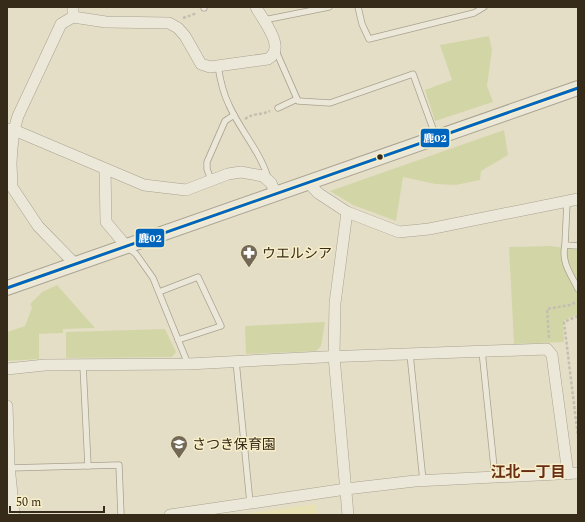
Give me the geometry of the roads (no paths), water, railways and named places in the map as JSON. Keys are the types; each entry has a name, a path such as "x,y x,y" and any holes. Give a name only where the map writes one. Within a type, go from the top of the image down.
{"street":[{"path":"75,264 38,226 12,186 10,130 61,24 73,12 106,22 169,23 178,28 185,36 201,64 210,67 268,59 272,57 276,50 276,42 256,7"},
{"path":"7,288 578,88"},
{"path":"10,130 144,185 186,190 228,174 240,172 253,173 268,179 276,194"},
{"path":"105,169 106,222 126,247"},
{"path":"308,182 318,193 347,212 399,232 429,229 573,201"},
{"path":"347,212 335,303 334,356 348,515"},
{"path":"7,369 45,365 188,364 334,356 547,349 552,355 573,473 422,481 346,489 171,515"},
{"path":"7,406 9,466 14,515"}],"lane":[{"path":"264,20 329,7"},
{"path":"358,7 362,24 369,39 474,13 484,7"},
{"path":"276,50 298,101 330,103 413,74 437,138"},
{"path":"218,66 219,77 229,105 264,167 268,179"},
{"path":"278,108 297,99"},
{"path":"211,180 207,162 225,121 234,115"},
{"path":"573,201 563,253 564,260 578,290"},
{"path":"565,245 578,246"},
{"path":"126,247 136,254 152,278 188,364"},
{"path":"159,292 198,277 221,326 178,340"},
{"path":"482,351 495,477"},
{"path":"410,354 422,481"},
{"path":"236,361 250,503"},
{"path":"83,365 88,466"},
{"path":"9,466 119,465 121,515"}],"place":[{"name":"ウエルシア","path":"249,268"},
{"name":"さつき保育園","path":"179,459"}],"district":[{"name":"江北一丁目","path":"528,472"}]}
